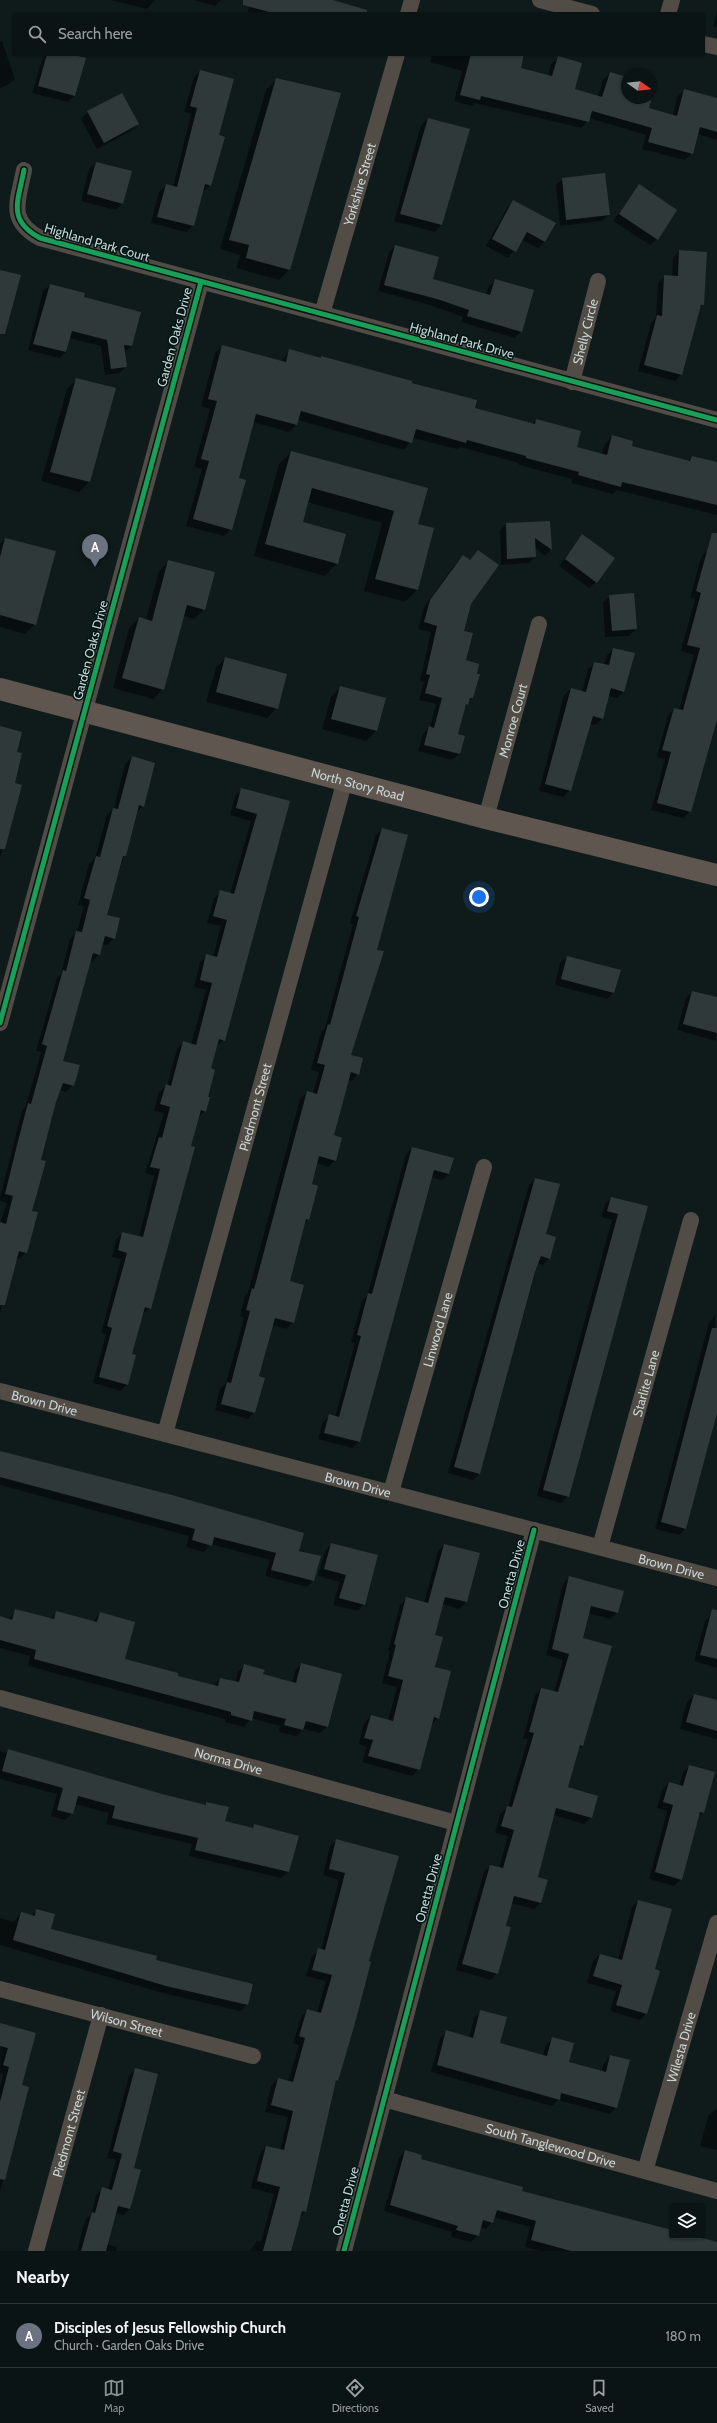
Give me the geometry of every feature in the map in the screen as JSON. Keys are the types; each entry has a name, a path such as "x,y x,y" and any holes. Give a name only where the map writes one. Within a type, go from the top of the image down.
{"main road":[{"name":"North Story Road","path":"0,689 85,710 486,818 717,876"}],"street":[{"path":"409,12 412,0"},
{"path":"540,0 585,12"},
{"path":"669,12 672,0"},
{"path":"705,44 717,47"},
{"name":"Yorkshire Street","path":"322,314 396,56"},
{"name":"Highland Park Court","path":"24,170 16,210 27,231 40,238 201,282"},
{"name":"Shelly Circle","path":"572,382 598,281"},
{"name":"Highland Park Drive","path":"201,282 717,420"},
{"name":"Garden Oaks Drive","path":"0,1023 201,282"},
{"name":"Monroe Court","path":"486,818 539,624"},
{"name":"Piedmont Street","path":"165,1434 346,780"},
{"name":"Linwood Lane","path":"391,1492 484,1167"},
{"name":"Starlite Lane","path":"600,1547 691,1220"},
{"name":"Brown Drive","path":"0,1391 717,1578"},
{"name":"Onetta Drive","path":"344,2251 534,1530"},
{"name":"Norma Drive","path":"0,1698 456,1823"},
{"name":"Wilesta Drive","path":"645,2171 717,1923"},
{"name":"Wilson Street","path":"0,1989 253,2056"},
{"name":"Piedmont Street","path":"36,2251 101,2015"},
{"name":"South Tanglewood Drive","path":"384,2099 717,2191"}],"building":[{"path":"243,0 333,0 367,10 367,12 269,12 243,5"},
{"path":"46,56 78,56 86,58 75,96 38,86"},
{"path":"470,56 524,56 521,68 552,76 558,56 582,63 575,89 602,97 610,72 621,75 621,104 650,104 649,108 677,116 684,89 717,98 717,132 700,127 693,154 648,142 652,128 592,111 589,122 481,96 480,100 460,95"},
{"path":"200,70 234,79 219,135 225,137 211,186 205,184 194,226 157,217 166,184 177,187 197,108 190,106"},
{"path":"276,78 341,93 290,270 246,258 249,245 229,240"},
{"path":"122,93 139,124 104,143 87,111"},
{"path":"428,118 470,129 442,225 400,214"},
{"path":"96,162 132,171 123,204 87,194"},
{"path":"605,173 610,215 566,220 562,178"},
{"path":"639,184 677,210 658,240 619,214"},
{"path":"513,200 556,223 545,242 527,232 516,252 492,239"},
{"path":"395,245 439,257 433,279 490,295 495,279 534,290 522,332 467,316 469,310 437,299 384,285"},
{"path":"679,250 707,252 704,305 701,305 682,375 644,365 657,315 662,316 664,275 678,276"},
{"path":"0,270 21,275 5,334 0,334"},
{"path":"50,284 85,293 84,297 141,312 132,346 124,345 127,367 111,369 107,340 72,331 66,352 33,344"},
{"path":"222,345 286,362 289,349 321,358 321,356 412,381 412,383 477,400 475,408 535,424 536,419 581,431 577,447 607,455 612,435 633,441 632,446 690,461 692,456 717,462 717,505 622,482 621,487 578,475 579,472 467,440 466,443 416,429 412,443 301,411 297,425 256,414 239,478 246,480 232,530 193,519 209,461 201,459 217,401 208,399"},
{"path":"76,378 116,388 90,482 50,472"},
{"path":"291,451 428,488 418,524 434,528 418,590 375,579 394,511 312,488 303,522 346,534 338,564 265,544"},
{"path":"550,521 552,550 535,538 536,557 507,559 506,523"},
{"path":"712,533 717,533 717,720 691,812 657,803 671,752 662,750 674,708 683,710 700,648 687,645 701,593 696,591"},
{"path":"582,534 615,558 597,583 565,559"},
{"path":"5,538 56,551 36,625 0,615 0,557"},
{"path":"478,550 499,565 471,604 464,631 473,633 466,660 479,664 477,674 480,674 473,698 470,698 468,705 466,704 458,734 465,736 460,754 424,745 429,726 434,728 442,698 425,693 430,675 426,674 437,626 424,622 430,600 463,555 470,560"},
{"path":"168,560 215,572 205,610 187,605 164,690 122,678 139,617 152,621"},
{"path":"634,593 637,629 612,631 609,595"},
{"path":"613,648 635,653 624,692 611,688 603,719 593,716 571,791 545,784 571,688 586,692 594,662 609,665"},
{"path":"225,657 287,674 278,709 216,692"},
{"path":"340,686 386,698 377,731 331,719"},
{"path":"0,726 22,732 17,752 22,753 15,783 22,785 5,849 0,849"},
{"path":"132,756 155,763 144,807 139,805 126,856 123,856 107,915 120,918 115,939 105,936 100,955 93,953 63,1061 80,1065 74,1086 63,1083 56,1102 41,1160 46,1161 32,1211 38,1212 27,1253 19,1251 5,1305 0,1305 0,1222 6,1224 13,1196 5,1194 28,1103 31,1104 47,1046 42,1044 63,970 66,971 76,931 82,932 90,900 84,898 96,856 100,857 113,808 118,809"},
{"path":"241,788 290,801 225,1041 219,1039 211,1068 215,1070 208,1097 210,1097 206,1112 201,1110 191,1146 195,1147 151,1309 145,1307 132,1354 136,1355 128,1385 99,1377 112,1328 107,1326 127,1253 118,1250 122,1232 143,1237 160,1169 150,1167 159,1137 162,1138 170,1107 160,1104 166,1084 171,1086 183,1041 196,1045 212,983 200,980 206,954 217,957 227,920 213,916 220,890 234,894 257,814 236,808"},
{"path":"382,828 408,835 377,950 384,951 351,1055 363,1058 359,1075 351,1072 334,1135 342,1138 336,1161 319,1156 312,1184 318,1186 309,1220 306,1219 290,1281 304,1285 294,1323 275,1318 259,1376 265,1378 255,1413 221,1404 227,1382 231,1383 250,1311 246,1310 252,1288 254,1289 307,1091 317,1094 325,1065 317,1063 328,1024 330,1025 359,917 356,916"},
{"path":"567,956 621,970 614,993 561,979"},
{"path":"692,991 717,997 717,1033 683,1024"},
{"path":"412,1147 454,1158 449,1174 434,1170 360,1442 324,1433 329,1414 339,1417 361,1336 357,1335 368,1293 372,1294"},
{"path":"535,1178 560,1184 546,1234 556,1237 550,1259 541,1256 535,1272 480,1474 454,1467"},
{"path":"611,1197 648,1206 569,1497 543,1490 618,1214 607,1211"},
{"path":"712,1328 717,1328 717,1413 686,1529 661,1522"},
{"path":"0,1451 172,1495 304,1533 299,1551 321,1556 314,1581 271,1570 276,1553 214,1537 212,1546 192,1540 195,1529 0,1477"},
{"path":"331,1543 378,1555 365,1605 339,1598 346,1575 324,1569"},
{"path":"444,1544 480,1553 467,1602 445,1597 435,1635 443,1637 435,1667 451,1671 439,1719 434,1717 420,1770 368,1756 373,1740 364,1738 371,1715 393,1721 403,1680 388,1676 396,1645 394,1644 406,1597 428,1603"},
{"path":"569,1576 624,1591 618,1613 591,1606 583,1638 612,1646 583,1746 580,1745 568,1787 598,1796 592,1818 556,1808 538,1877 548,1880 541,1903 514,1896 506,1926 511,1927 498,1974 462,1964 490,1865 503,1868 514,1830 501,1826 507,1806 512,1807 534,1733 529,1732 541,1688 558,1692 569,1654 552,1649"},
{"path":"15,1609 54,1619 56,1611 97,1622 100,1612 135,1622 125,1659 178,1673 178,1676 218,1686 220,1678 239,1682 244,1664 265,1670 263,1674 296,1683 301,1663 342,1674 328,1727 306,1721 303,1730 284,1725 286,1719 254,1711 252,1721 231,1715 231,1712 34,1659 36,1650 0,1640 0,1616 12,1620"},
{"path":"712,1609 717,1610 717,1659 700,1655"},
{"path":"694,1694 717,1700 717,1731 686,1722"},
{"path":"8,1749 162,1794 206,1805 206,1802 229,1807 225,1821 253,1828 254,1824 299,1836 289,1872 195,1850 198,1838 112,1818 115,1806 78,1796 73,1814 57,1810 63,1788 2,1771"},
{"path":"689,1765 715,1772 704,1813 700,1812 682,1880 655,1872 673,1805 663,1802 669,1782 683,1786"},
{"path":"336,1839 399,1856 369,1961 371,1962 355,2023 338,2081 336,2080 306,2212 302,2211 291,2251 263,2251 280,2187 257,2181 266,2146 284,2150 293,2111 271,2105 278,2078 293,2082 305,2038 299,2036 307,2009 321,2013 332,1975 312,1970 318,1948 325,1950 345,1873 329,1869"},
{"path":"638,1900 672,1909 655,1969 660,1971 647,2014 616,2005 622,1985 593,1976 600,1954 622,1960"},
{"path":"36,1909 55,1914 51,1929 157,1956 156,1960 253,1984 248,2005 166,1986 13,1940 21,1912 35,1916"},
{"path":"480,2010 507,2017 500,2043 547,2056 552,2037 574,2043 569,2062 606,2072 610,2055 630,2060 617,2108 561,2093 560,2100 437,2065 446,2030 473,2038"},
{"path":"0,2023 36,2033 22,2085 29,2087 5,2180 0,2179 0,2102 9,2067 3,2065 8,2048 0,2046"},
{"path":"135,2068 158,2074 134,2168 141,2170 130,2209 118,2206 106,2251 81,2251 92,2212 95,2213 102,2187 112,2190 122,2154 113,2151"},
{"path":"405,2150 422,2155 421,2159 523,2187 522,2191 669,2229 669,2239 705,2239 717,2242 717,2251 571,2251 531,2240 536,2221 497,2210 493,2223 483,2220 479,2236 456,2230 458,2226 390,2205"}],"cycle path":[{"path":"24,170 17,209 23,224 40,238 717,420"},
{"path":"0,1023 201,282"},
{"path":"344,2251 534,1530"}],"place":[{"name":"Disciples of Jesus Fellowship Church","path":"95,567"}]}
